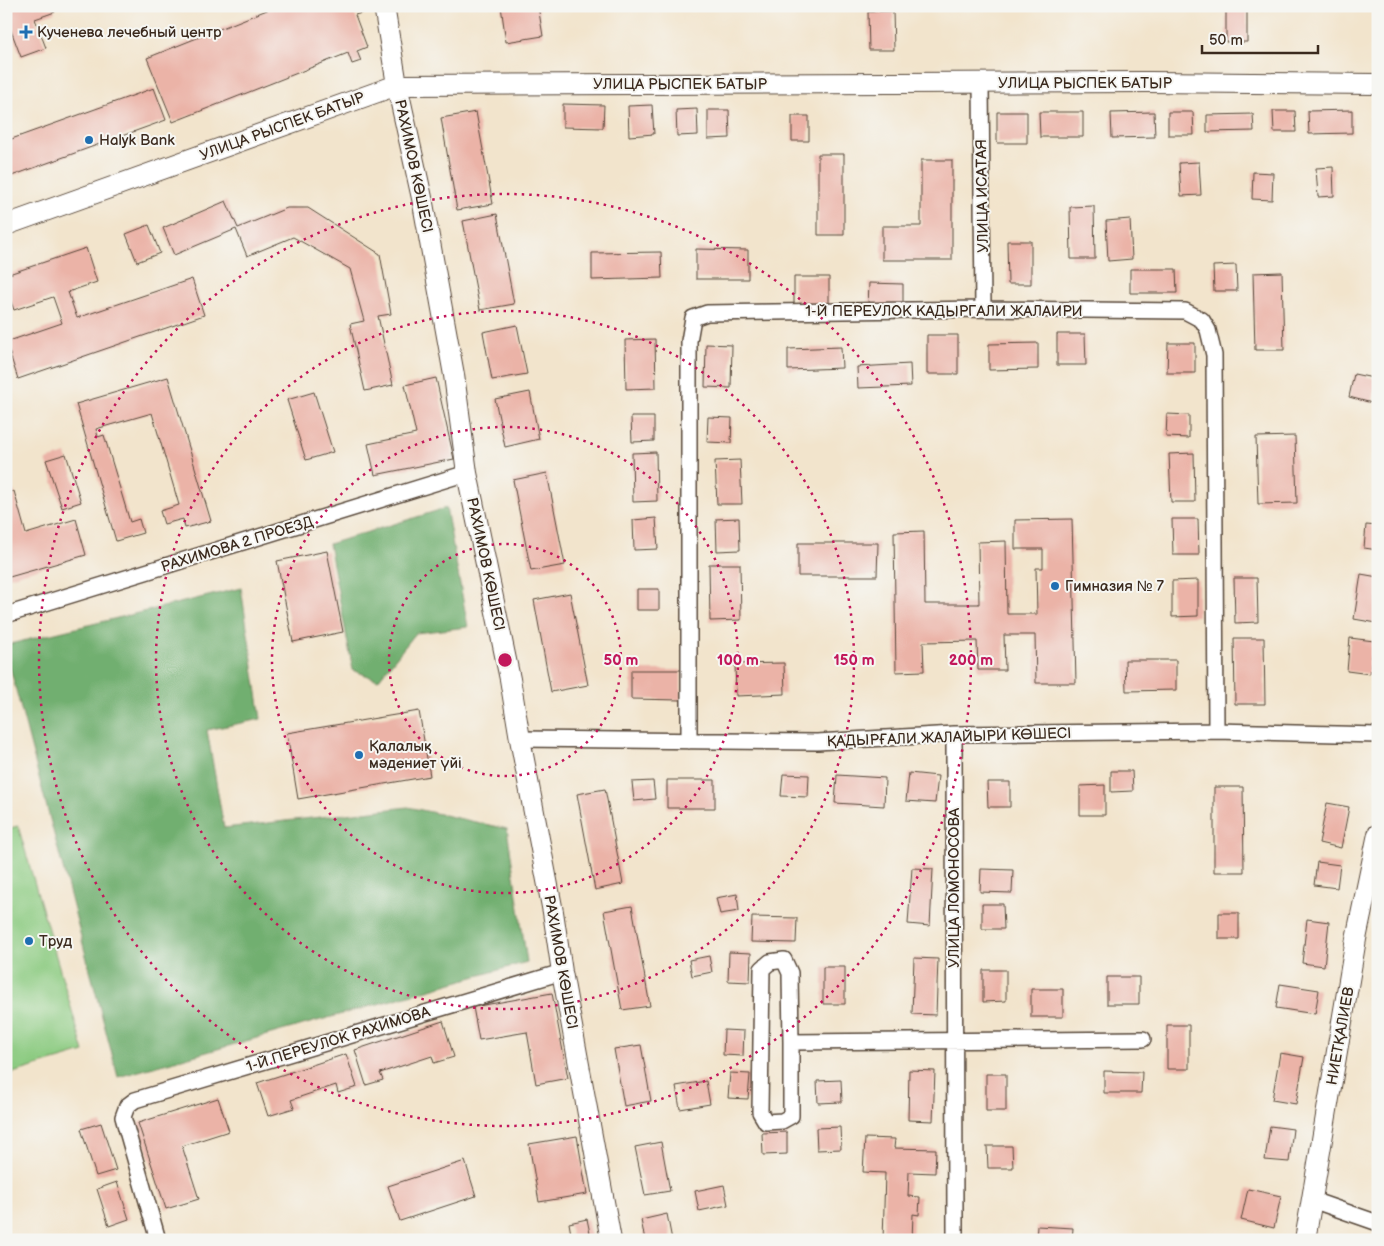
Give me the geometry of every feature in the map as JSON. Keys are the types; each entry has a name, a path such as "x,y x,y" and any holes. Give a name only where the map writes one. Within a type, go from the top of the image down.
{"street":[{"name":"РАХИМОВ КӨШЕСІ","path":"384,6 397,85 422,198 454,375 467,473 510,679 611,1240"},
{"name":"УЛИЦА РЫСПЕК БАТЫР","path":"6,225 397,85 1149,82 1378,84"},
{"name":"УЛИЦА ИСАТАЯ","path":"981,83 983,309"},
{"name":"1-Й ПЕРЕУЛОК КАДЫРГАЛИ ЖАЛАИРИ","path":"689,741 689,341 693,318 707,313 983,309 1185,311 1202,320 1208,330 1214,355 1216,731"},
{"name":"РАХИМОВА 2 ПРОЕЗД","path":"6,615 467,473"},
{"name":"ҚАДЫРҒАЛИ ЖАЛАЙЫРИ КӨШЕСІ","path":"520,739 817,742 954,734 1216,731 1378,735"},
{"name":"УЛИЦА ЛОМОНОСОВА","path":"954,734 954,1240"},
{"name":"НИЕТҚАЛИЕВ","path":"1306,1240 1356,939 1378,834"},
{"path":"784,960 790,973 791,1042 791,1116 782,1121 766,1122 760,1112 762,969 770,962 784,960"},
{"name":"1-Й ПЕРЕУЛОК РАХИМОВА","path":"158,1240 123,1117 127,1106 135,1100 562,972"},
{"path":"791,1042 1143,1039"},
{"path":"1312,1200 1378,1223"}],"green space":[{"path":"446,508 468,627 416,633 378,680 353,670 329,544"},
{"path":"241,588 261,719 207,730 224,828 408,807 507,829 527,962 118,1077 6,652 6,645"},
{"name":"Труд","path":"18,826 84,1052 6,1075 6,829"}],"building":[{"name":"Кученева лечебный центр","path":"6,6 53,6 55,12 35,19 46,48 21,57 10,28 6,30"},
{"path":"277,6 363,6 365,12 355,15 367,47 357,51 361,61 352,64 348,53 173,122 147,58"},
{"path":"501,6 538,6 543,36 506,42"},
{"path":"1226,6 1247,6 1247,42 1226,42"},
{"path":"893,11 894,50 869,50 868,12"},
{"path":"154,88 166,120 6,178 6,141"},
{"path":"563,104 604,105 603,128 563,127"},
{"path":"652,105 654,134 629,136 628,106"},
{"path":"697,109 698,135 677,136 676,110"},
{"path":"708,110 729,110 730,138 708,139"},
{"path":"1352,110 1352,133 1309,134 1308,111"},
{"path":"1273,111 1295,111 1296,132 1274,132"},
{"path":"476,112 493,204 457,210 441,118"},
{"path":"997,112 1027,112 1027,143 997,143"},
{"path":"1039,112 1083,112 1083,137 1040,137"},
{"path":"1154,112 1155,137 1112,138 1111,113"},
{"path":"1168,112 1193,112 1194,135 1168,135"},
{"path":"1253,114 1254,131 1207,132 1207,115"},
{"path":"792,116 809,116 809,141 792,141"},
{"path":"818,154 844,154 844,235 818,235"},
{"path":"921,160 952,160 952,260 882,260 882,226 921,226"},
{"path":"1199,162 1201,195 1181,196 1179,163"},
{"path":"1333,167 1334,196 1318,197 1316,168"},
{"path":"1253,172 1273,173 1272,200 1252,199"},
{"path":"226,201 238,228 287,208 308,208 380,254 391,314 378,316 393,385 365,391 350,324 364,321 350,269 293,237 247,256 236,229 174,255 163,228"},
{"path":"1094,206 1095,259 1071,259 1070,207"},
{"path":"497,214 514,304 480,310 463,221"},
{"path":"1130,219 1132,259 1108,261 1106,221"},
{"path":"149,225 160,253 137,262 126,234"},
{"path":"1007,241 1031,241 1031,284 1008,284"},
{"path":"86,248 97,282 68,292 77,318 192,279 204,315 18,379 6,342 62,323 53,297 14,310 6,288 6,275"},
{"path":"696,249 748,250 748,279 696,279"},
{"path":"661,252 662,278 592,280 592,253"},
{"path":"1236,265 1237,291 1214,291 1213,266"},
{"path":"1130,269 1176,269 1177,293 1130,293"},
{"path":"1282,272 1284,350 1255,350 1253,273"},
{"path":"794,277 829,277 829,305 794,305"},
{"path":"869,283 903,284 903,306 868,306"},
{"path":"517,325 527,374 492,380 483,332"},
{"path":"1057,334 1085,334 1086,365 1057,365"},
{"path":"927,335 958,335 958,374 927,374"},
{"path":"655,339 656,388 626,389 625,340"},
{"path":"1038,343 1038,369 989,370 989,344"},
{"path":"1168,343 1195,343 1195,373 1167,373"},
{"path":"706,344 732,345 731,388 705,387"},
{"path":"841,347 842,368 788,370 788,349"},
{"path":"910,364 911,386 858,388 857,367"},
{"path":"1354,374 1378,379 1372,403 1349,397"},
{"path":"168,377 211,521 185,528 183,519 164,524 160,511 179,505 152,413 96,429 98,437 104,435 130,522 139,519 143,533 116,541 76,404"},
{"path":"436,378 454,459 375,475 368,444 416,434 405,385"},
{"path":"314,392 333,452 306,460 287,400"},
{"path":"530,392 539,439 505,447 495,399"},
{"path":"1167,414 1189,415 1189,438 1166,437"},
{"path":"631,417 654,417 654,441 632,442"},
{"path":"708,417 732,418 731,443 707,442"},
{"path":"1295,436 1297,503 1258,504 1256,437"},
{"path":"656,452 657,501 633,502 632,453"},
{"path":"1194,453 1195,502 1171,502 1169,454"},
{"path":"66,454 81,502 62,508 46,460"},
{"path":"740,460 742,504 717,504 715,461"},
{"path":"547,473 565,565 531,571 513,480"},
{"path":"14,491 26,534 76,519 86,555 6,578 6,493"},
{"path":"656,518 658,549 634,550 633,520"},
{"path":"739,518 740,550 717,551 716,519"},
{"name":"Гимназия № 7","path":"1072,519 1076,683 1036,683 1035,635 1004,635 1005,670 978,670 977,641 923,642 924,671 896,672 894,532 924,531 925,604 979,604 978,542 1006,541 1007,614 1037,614 1036,568 1043,568 1043,549 1015,549 1015,520"},
{"path":"1172,519 1198,519 1199,555 1173,555"},
{"path":"1366,525 1378,526 1378,550 1364,548"},
{"path":"798,543 878,543 877,576 798,576"},
{"path":"327,551 343,632 293,642 277,561"},
{"path":"709,564 740,564 741,620 710,621"},
{"path":"1361,574 1378,577 1377,623 1354,619"},
{"path":"1234,578 1257,578 1258,622 1235,623"},
{"path":"1198,580 1198,616 1172,617 1172,581"},
{"path":"637,589 659,589 659,610 637,610"},
{"path":"570,593 588,685 551,692 534,600"},
{"path":"1234,638 1264,638 1265,704 1235,704"},
{"path":"1350,638 1374,641 1370,674 1347,671"},
{"path":"1125,660 1176,660 1176,690 1126,691"},
{"path":"784,663 785,694 736,696 735,664"},
{"path":"631,670 681,670 681,700 631,699"},
{"name":"Қалалық мәдениет үйі","path":"419,711 430,776 298,799 287,733"},
{"path":"1111,771 1132,771 1133,791 1111,792"},
{"path":"909,773 938,776 935,803 906,801"},
{"path":"783,774 809,775 808,797 781,796"},
{"path":"837,775 885,778 884,806 835,803"},
{"path":"667,780 715,780 715,808 667,808"},
{"path":"653,781 655,799 634,801 632,782"},
{"path":"987,782 1010,782 1010,807 988,807"},
{"path":"1105,785 1105,815 1080,815 1080,786"},
{"path":"1214,787 1243,787 1244,872 1214,872"},
{"path":"605,789 623,884 595,890 577,794"},
{"path":"1327,803 1349,807 1341,848 1319,843"},
{"path":"1317,862 1340,865 1337,888 1314,885"},
{"path":"912,868 933,869 930,926 908,924"},
{"path":"981,869 1013,870 1012,893 980,892"},
{"path":"737,894 739,911 720,914 716,898"},
{"path":"982,904 1003,904 1004,929 982,929"},
{"path":"632,906 650,1006 622,1010 604,911"},
{"path":"1219,913 1239,913 1239,939 1219,939"},
{"path":"752,917 797,918 796,943 751,942"},
{"path":"1307,919 1329,922 1324,966 1302,963"},
{"path":"729,952 751,953 750,982 728,981"},
{"path":"709,956 712,972 692,976 689,960"},
{"path":"914,958 938,959 936,1015 912,1014"},
{"path":"823,967 845,967 845,1004 823,1004"},
{"path":"983,970 1006,970 1006,1001 983,1002"},
{"path":"1107,977 1139,977 1139,1004 1107,1004"},
{"path":"1280,984 1319,990 1315,1014 1276,1008"},
{"path":"1031,989 1063,989 1063,1017 1031,1017"},
{"path":"552,993 568,1078 536,1084 527,1032 479,1040 473,1007"},
{"path":"443,1021 454,1057 434,1063 432,1056 380,1073 383,1080 366,1085 355,1050"},
{"path":"1167,1025 1189,1025 1189,1069 1167,1069"},
{"path":"724,1030 744,1031 743,1056 723,1055"},
{"path":"641,1045 651,1101 624,1106 614,1049"},
{"path":"1280,1053 1304,1057 1296,1104 1272,1100"},
{"path":"346,1054 357,1087 338,1093 336,1085 291,1100 294,1108 268,1116 257,1083"},
{"path":"909,1070 935,1071 933,1121 908,1120"},
{"path":"1104,1071 1142,1072 1141,1093 1104,1093"},
{"path":"730,1073 750,1074 748,1099 728,1098"},
{"path":"986,1074 1006,1074 1006,1111 986,1111"},
{"path":"841,1080 842,1102 818,1103 817,1081"},
{"path":"706,1081 710,1104 680,1109 676,1086"},
{"path":"218,1098 229,1131 182,1146 199,1199 166,1209 138,1123"},
{"path":"101,1123 116,1170 96,1176 81,1129"},
{"path":"1270,1126 1293,1129 1289,1162 1265,1160"},
{"path":"840,1127 841,1149 817,1150 816,1128"},
{"path":"787,1132 787,1154 763,1155 762,1133"},
{"path":"577,1136 587,1194 539,1202 529,1144"},
{"path":"865,1138 895,1139 894,1148 936,1149 935,1173 909,1172 908,1196 920,1197 919,1215 913,1214 912,1240 883,1240 885,1173 863,1172"},
{"path":"661,1142 670,1191 645,1195 635,1147"},
{"path":"987,1146 1012,1146 1013,1168 988,1168"},
{"path":"465,1161 476,1196 400,1221 388,1186"},
{"path":"117,1182 129,1219 109,1226 97,1189"},
{"path":"724,1185 728,1205 699,1211 695,1191"},
{"path":"1248,1189 1281,1196 1274,1228 1241,1220"},
{"path":"667,1214 672,1240 645,1240 641,1220"},
{"path":"587,1219 591,1238 572,1240 569,1223"},
{"path":"1037,1226 1073,1228 1072,1240 1036,1240"}],"place":[{"name":"Кученева лечебный центр","path":"26,32"},
{"name":"Halyk Bank","path":"89,140"},
{"name":"Гимназия № 7","path":"1055,586"},
{"name":"Қалалық мәдениет үйі","path":"359,755"},
{"name":"Труд","path":"29,941"}]}
